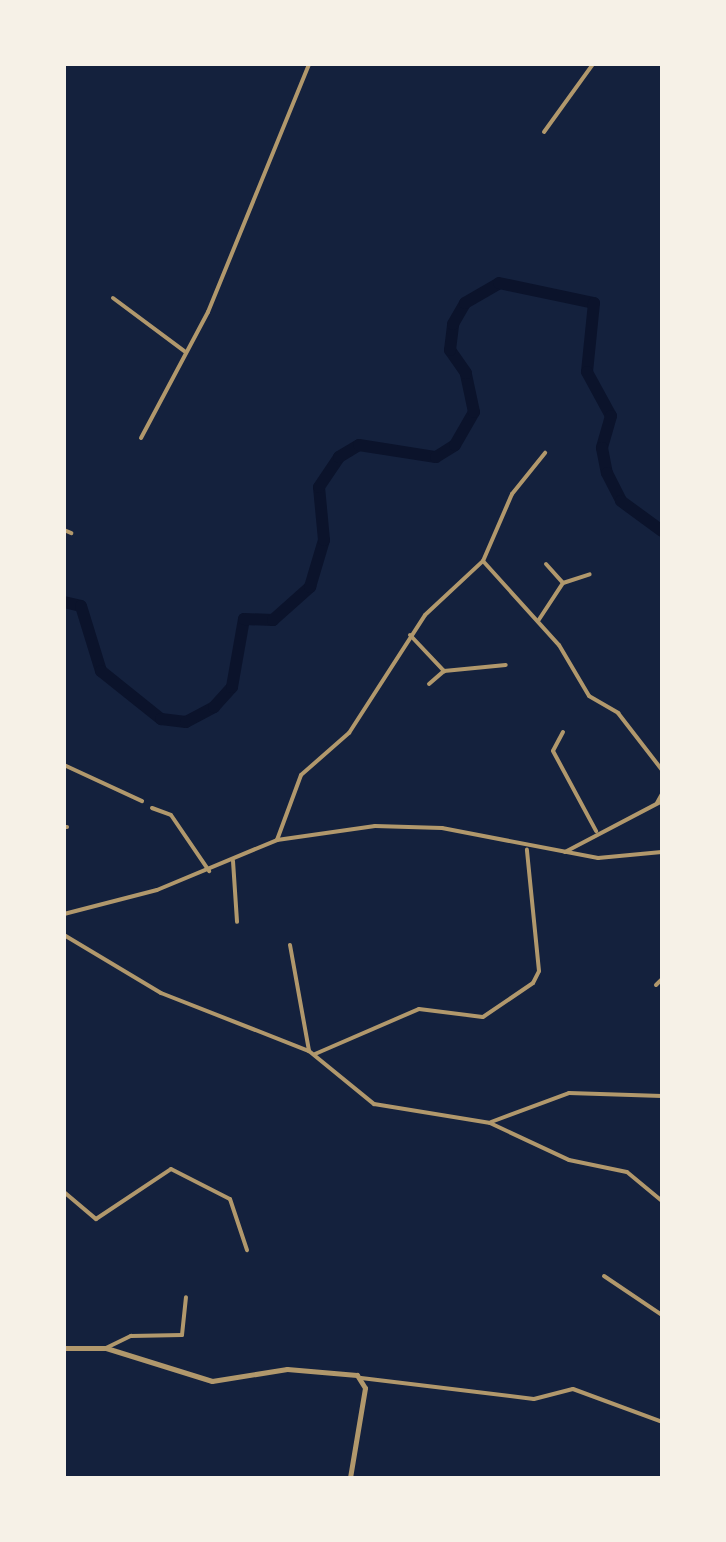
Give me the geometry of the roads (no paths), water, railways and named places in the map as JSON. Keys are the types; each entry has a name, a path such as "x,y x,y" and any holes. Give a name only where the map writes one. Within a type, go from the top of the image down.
{"street":[{"path":"141,438 184,351 208,312 309,64"},
{"path":"544,132 593,64"},
{"path":"113,298 184,351"},
{"path":"277,840 297,780 349,733 410,635 483,561 512,494 545,453"},
{"path":"64,530 71,533"},
{"path":"483,561 538,621 589,696 618,713 662,770"},
{"path":"546,564 563,583"},
{"path":"538,621 563,583 590,574"},
{"path":"410,635 444,671"},
{"path":"429,684 444,671 506,665"},
{"path":"563,732 553,751 596,831"},
{"path":"64,765 142,801"},
{"path":"655,805 662,794"},
{"path":"563,853 596,831 662,801"},
{"path":"152,808 171,815 209,871"},
{"path":"64,914 209,871 277,840 422,827 527,850 628,858 662,852"},
{"path":"312,1053 419,1009 483,1017 533,983 539,971 527,850"},
{"path":"233,861 237,922"},
{"path":"64,935 161,993 312,1053 374,1104 490,1123 569,1160 627,1172 661,1197"},
{"path":"290,945 312,1053"},
{"path":"656,985 662,979"},
{"path":"490,1123 569,1093 662,1096"},
{"path":"64,1192 96,1219 171,1169 230,1199 247,1250"},
{"path":"604,1276 662,1315"},
{"path":"106,1348 123,1337 181,1335 186,1297"},
{"path":"64,1348 106,1348 212,1381 287,1369 518,1398 573,1389 662,1422"},
{"path":"350,1478 361,1378"}],"waterway":[{"path":"64,602 81,606 101,671 161,719 186,722 214,707 232,687 244,619 273,620 310,587 324,540 319,487 339,457 359,445 436,457 455,445 474,412 466,373 450,350 453,324 465,303 499,283 594,303 587,372 611,416 602,448 607,473 621,501 662,531"}]}
